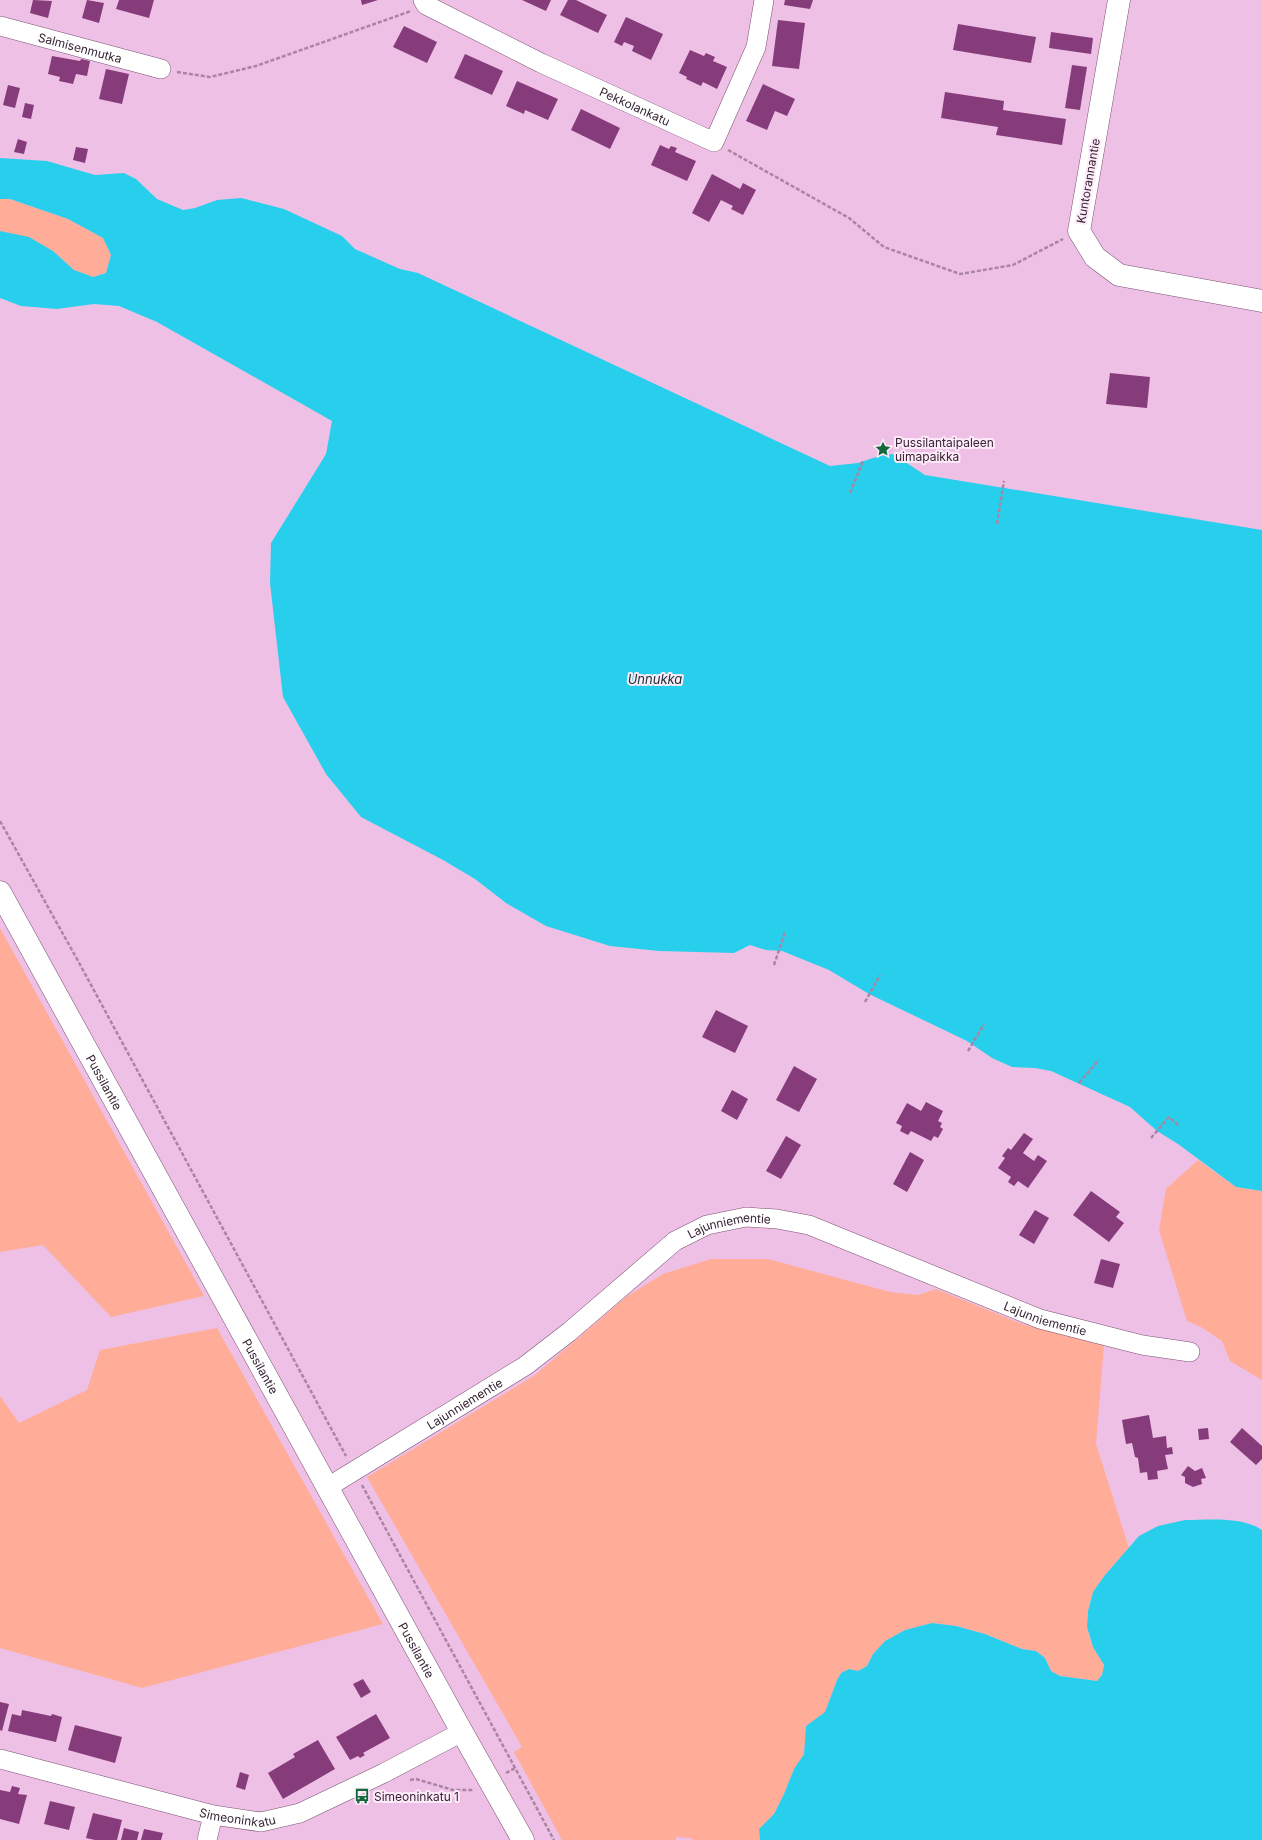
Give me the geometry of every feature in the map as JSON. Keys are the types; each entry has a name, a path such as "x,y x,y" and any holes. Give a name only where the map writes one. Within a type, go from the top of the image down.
{"street":[{"path":"714,142 756,47 764,0"},
{"name":"Kuntorannantie","path":"1119,0 1079,231 1095,257 1119,274 1262,301"},
{"name":"Pekkolankatu","path":"424,3 541,63 714,142"},
{"name":"Salmisenmutka","path":"0,26 161,69"},
{"name":"Pussilantie","path":"0,892 462,1732 523,1840"},
{"name":"Lajunniementie","path":"328,1487 525,1366 569,1332 675,1241 707,1225 746,1217 777,1218 809,1225 1040,1319 1142,1345 1190,1352"},
{"name":"Simeoninkatu","path":"0,1759 213,1815 261,1822 300,1813 384,1774 462,1732"},
{"path":"206,1840 213,1815"}],"path":[{"path":"161,69 210,77 256,66 424,3"},
{"path":"714,142 849,218 884,247 960,274 1013,265 1079,231"},
{"path":"850,493 863,461"},
{"path":"997,524 1004,481"},
{"path":"0,822 80,966 554,1840"},
{"path":"774,965 785,932"},
{"path":"865,1002 880,975"},
{"path":"968,1051 984,1024"},
{"path":"1079,1083 1099,1060"},
{"path":"1151,1138 1169,1117 1178,1125"},
{"path":"416,1779 453,1790 473,1790 491,1783 514,1768"}],"shaded area":[{"path":"0,199 10,199 68,219 103,238 111,255 106,273 93,277 74,270 53,251 0,231"},
{"path":"0,928 204,1296 111,1317 43,1245 0,1252"},
{"path":"1198,1160 1236,1187 1262,1191 1262,1380 1230,1361 1222,1341 1201,1327 1187,1321 1159,1230 1166,1189"},
{"path":"711,1259 768,1259 890,1292 918,1295 936,1289 1025,1325 1104,1344 1096,1444 1129,1548 1103,1577 1098,1585 1093,1594 1087,1617 1090,1640 1102,1662 1103,1671 1097,1681 1060,1676 1051,1671 1045,1658 1036,1651 1022,1649 985,1634 957,1626 932,1623 905,1630 885,1641 873,1654 867,1666 858,1671 849,1669 841,1673 825,1712 806,1726 804,1754 794,1769 774,1814 759,1829 760,1840 694,1840 690,1838 676,1837 676,1840 562,1840 514,1752 522,1747 367,1477 535,1375 626,1297 663,1274"},
{"path":"217,1328 383,1624 142,1688 0,1648 0,1396 19,1423 87,1390 100,1350"}],"water":[{"name":"Unnukka","path":"0,158 47,161 95,175 124,173 136,179 157,199 183,210 195,208 217,200 241,198 284,209 342,236 355,249 400,269 418,273 830,466 858,463 879,456 893,454 925,475 1262,530 1262,1191 1236,1187 1178,1144 1157,1131 1130,1107 1051,1071 1035,1068 1012,1067 992,1058 967,1041 869,994 829,970 782,951 766,950 750,945 734,953 659,951 610,946 546,926 506,903 475,879 443,860 361,817 326,774 283,697 270,583 271,543 326,454 332,421 157,322 119,306 94,304 57,309 21,306 0,298 0,231 29,237 53,251 74,270 93,277 106,273 111,255 103,238 68,219 10,199 0,199"},
{"path":"1214,1519 1235,1521 1254,1526 1262,1530 1262,1840 760,1840 759,1829 774,1814 794,1769 804,1754 806,1726 825,1712 841,1673 849,1669 858,1671 867,1666 873,1654 885,1641 905,1630 932,1623 956,1626 985,1634 1022,1649 1036,1651 1045,1658 1051,1671 1060,1676 1097,1681 1102,1675 1104,1665 1093,1647 1087,1627 1088,1611 1093,1592 1105,1575 1139,1536 1158,1526 1185,1520"}],"building":[{"path":"33,0 52,1 48,18 30,13"},
{"path":"87,0 104,3 99,23 82,18"},
{"path":"119,0 154,0 149,18 116,9"},
{"path":"361,0 378,0 362,5"},
{"path":"522,0 551,0 546,11"},
{"path":"568,0 576,0 607,15 598,33 560,15"},
{"path":"785,0 813,0 810,9 784,5"},
{"path":"626,17 663,34 651,60 632,51 634,46 624,42 622,46 614,42"},
{"path":"778,20 805,23 799,69 772,66"},
{"path":"958,24 1036,37 1031,63 953,50"},
{"path":"404,26 437,42 427,63 393,47"},
{"path":"1051,32 1093,38 1091,54 1049,48"},
{"path":"690,50 704,56 706,53 715,57 713,61 727,67 717,89 703,82 701,86 686,79 687,77 679,73"},
{"path":"465,54 503,71 492,95 454,78"},
{"path":"52,56 80,61 81,59 90,61 87,76 76,74 73,84 59,81 60,77 48,74"},
{"path":"1072,65 1087,67 1080,110 1065,108"},
{"path":"106,69 129,74 122,104 99,99"},
{"path":"517,81 558,99 548,120 525,110 524,114 506,106"},
{"path":"763,84 795,99 787,116 775,111 767,130 746,121"},
{"path":"8,85 20,88 15,108 3,105"},
{"path":"945,92 1004,101 1003,110 1066,119 1062,145 996,135 998,127 941,118"},
{"path":"25,103 34,105 31,119 22,117"},
{"path":"581,109 620,128 610,149 571,130"},
{"path":"18,139 27,142 24,154 14,152"},
{"path":"660,145 669,149 671,146 677,148 675,152 696,161 687,181 651,165"},
{"path":"76,147 88,149 85,163 73,160"},
{"path":"712,174 740,189 743,183 756,190 743,215 731,209 733,206 721,200 709,222 692,213"},
{"path":"1110,373 1150,377 1147,408 1106,404"},
{"path":"716,1010 748,1026 735,1053 702,1037"},
{"path":"794,1066 817,1079 799,1112 776,1100"},
{"path":"732,1090 748,1099 737,1120 721,1111"},
{"path":"926,1102 943,1111 938,1121 942,1123 940,1127 943,1129 938,1138 934,1136 931,1141 911,1131 908,1135 900,1131 902,1126 896,1123 907,1103 921,1111"},
{"path":"1024,1133 1033,1139 1023,1153 1034,1161 1038,1155 1047,1161 1028,1188 1018,1181 1014,1186 1008,1182 1011,1177 998,1168 1005,1158 1002,1156 1008,1148 1011,1150"},
{"path":"786,1136 801,1145 781,1179 766,1171"},
{"path":"910,1152 924,1160 907,1192 893,1184"},
{"path":"1091,1191 1120,1212 1116,1217 1124,1223 1109,1242 1073,1215"},
{"path":"1035,1210 1049,1218 1034,1244 1019,1235"},
{"path":"1101,1259 1120,1264 1113,1288 1094,1283"},
{"path":"1149,1415 1153,1438 1166,1436 1167,1448 1172,1447 1173,1454 1165,1455 1168,1469 1157,1471 1158,1479 1148,1480 1147,1472 1140,1473 1138,1458 1135,1457 1132,1443 1126,1444 1122,1420"},
{"path":"1208,1428 1209,1439 1199,1440 1198,1429"},
{"path":"1242,1428 1262,1446 1262,1459 1256,1465 1230,1442"},
{"path":"1188,1466 1195,1471 1202,1468 1206,1478 1201,1479 1202,1484 1193,1487 1185,1483 1185,1477 1181,1475"},
{"path":"363,1679 371,1692 361,1698 353,1684"},
{"path":"0,1702 9,1704 2,1731 0,1730"},
{"path":"22,1710 51,1716 52,1714 62,1717 56,1742 8,1731 12,1714 21,1716"},
{"path":"376,1714 390,1738 363,1753 365,1755 360,1758 358,1756 350,1760 336,1737"},
{"path":"75,1725 122,1737 115,1763 68,1750"},
{"path":"318,1740 335,1769 283,1799 268,1773 295,1757 293,1754"},
{"path":"240,1772 249,1775 245,1790 236,1787"},
{"path":"12,1786 20,1788 18,1794 27,1795 19,1824 0,1819 0,1790 10,1792"},
{"path":"50,1801 75,1807 69,1830 44,1824"},
{"path":"93,1813 122,1820 117,1840 95,1840 86,1838"},
{"path":"124,1828 139,1832 137,1840 121,1840"},
{"path":"144,1829 163,1833 161,1840 141,1840"}],"place":[{"name":"Pussilantaipaleen uimapaikka","path":"883,449"},
{"name":"Simeoninkatu 1","path":"362,1796"}]}
